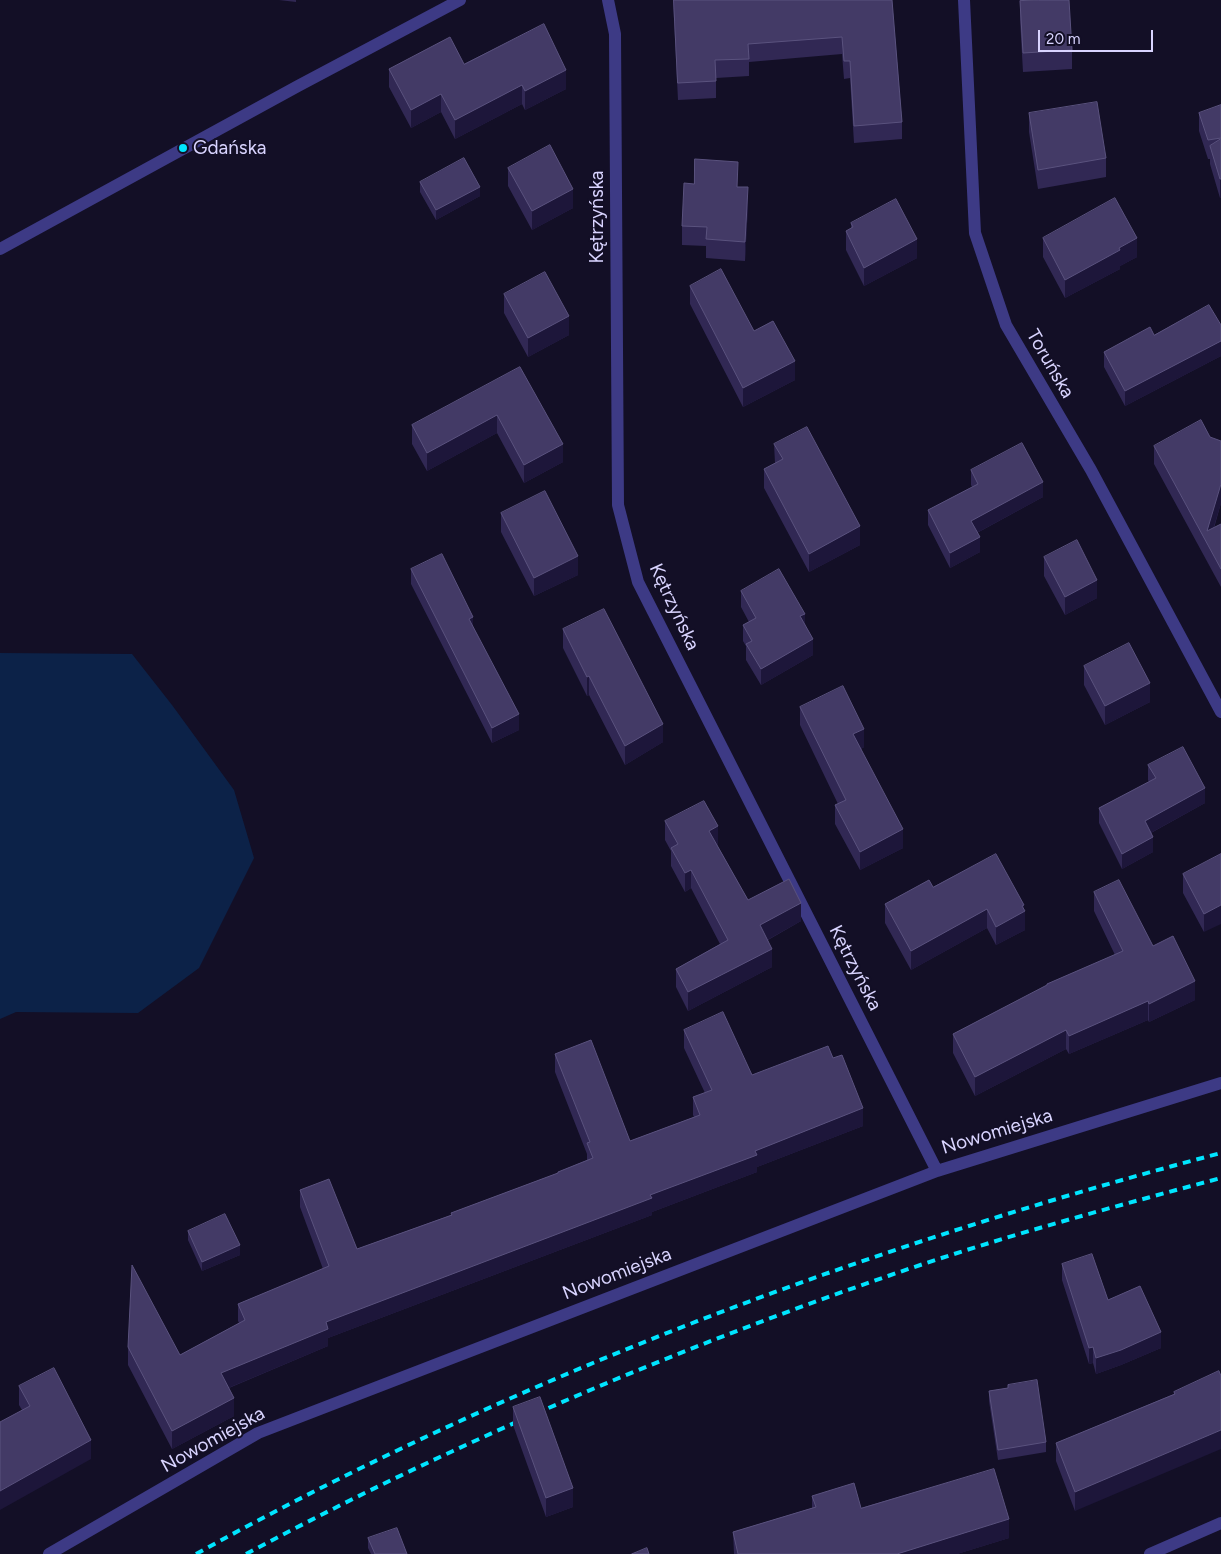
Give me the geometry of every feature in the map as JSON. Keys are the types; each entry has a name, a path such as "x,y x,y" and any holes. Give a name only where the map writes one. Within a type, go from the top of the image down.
{"street":[{"path":"0,249 257,108 460,0"},
{"name":"Kętrzyńska","path":"608,0 615,34 618,506 638,582 937,1171"},
{"name":"Toruńska","path":"964,0 975,233 1006,325 1091,470 1221,712"},
{"name":"Nowomiejska","path":"49,1554 258,1433 937,1171 1221,1083"},
{"path":"1150,1554 1221,1523"}],"water":[{"path":"0,653 132,654 234,790 254,858 199,968 138,1013 16,1012 0,1019"}],"building":[{"path":"674,0 892,0 902,122 854,126 850,61 844,61 842,37 748,44 749,59 715,60 716,81 678,83"},
{"path":"1069,0 1072,50 1023,53 1020,1"},
{"path":"544,24 566,70 525,91 522,85 455,120 441,94 411,110 389,69 450,37 464,64"},
{"path":"1097,102 1106,158 1038,170 1029,113"},
{"path":"1221,105 1221,138 1208,140 1199,113"},
{"path":"1221,139 1221,179 1220,179 1210,146"},
{"path":"550,145 573,189 532,211 508,168"},
{"path":"464,158 480,187 436,210 420,182"},
{"path":"695,159 738,162 737,187 748,187 745,242 706,239 707,227 682,226 684,183 694,184"},
{"path":"1115,198 1137,238 1119,248 1120,250 1065,280 1043,238"},
{"path":"896,199 917,239 864,268 846,231 853,227 851,223"},
{"path":"721,269 754,331 773,321 795,361 743,388 690,286"},
{"path":"545,272 569,316 528,338 504,294"},
{"path":"1209,305 1221,325 1221,341 1125,391 1104,352 1150,327 1154,335"},
{"path":"520,367 563,444 524,465 497,415 427,453 412,425"},
{"path":"1201,420 1210,437 1221,441 1221,484 1207,531 1221,524 1221,569 1154,446"},
{"path":"807,427 860,526 809,554 764,469 783,459 774,444"},
{"path":"1022,443 1043,482 971,521 980,537 950,553 928,510 978,484 971,470"},
{"path":"545,491 578,556 534,578 501,513"},
{"path":"1077,540 1097,580 1065,597 1044,557"},
{"path":"442,554 473,617 469,619 519,714 492,728 411,569"},
{"path":"779,569 805,614 800,616 813,639 761,669 746,644 752,641 743,625 756,618 741,591"},
{"path":"604,609 663,724 625,746 563,629"},
{"path":"1129,643 1150,683 1105,706 1084,666"},
{"path":"843,686 864,729 853,734 903,829 860,852 835,805 846,800 800,707"},
{"path":"1183,747 1205,788 1145,821 1153,837 1122,854 1099,808 1156,778 1148,765"},
{"path":"704,801 718,826 709,831 748,900 789,879 801,903 760,925 772,949 688,992 676,969 728,940 691,870 685,873 671,848 678,844 665,821"},
{"path":"996,854 1024,905 1022,906 1025,911 996,927 987,909 911,951 885,904 929,880 933,887"},
{"path":"1221,854 1221,905 1204,914 1183,874"},
{"path":"1119,880 1153,946 1173,936 1195,981 1149,1004 1148,1001 1069,1036 1066,1030 975,1077 953,1034 1047,984 1123,951 1094,892"},
{"path":"723,1012 752,1075 828,1046 833,1058 842,1055 863,1108 755,1151 757,1155 650,1195 652,1198 326,1322 328,1329 221,1373 234,1398 172,1431 128,1347 132,1265 180,1355 245,1320 238,1304 329,1266 300,1190 329,1179 357,1249 452,1215 451,1213 593,1158 587,1143 590,1142 555,1054 591,1040 630,1141 700,1115 693,1097 712,1090 684,1030"},
{"path":"225,1214 240,1245 202,1262 188,1231"},
{"path":"1092,1254 1108,1300 1140,1286 1161,1332 1121,1350 1096,1358 1093,1347 1089,1348 1062,1264"},
{"path":"54,1368 91,1440 0,1491 0,1422 30,1406 19,1386"},
{"path":"1219,1371 1221,1376 1221,1430 1075,1492 1056,1443 1175,1394 1174,1392"},
{"path":"1037,1380 1046,1442 998,1450 989,1391 1008,1388 1008,1385"},
{"path":"540,1397 573,1488 546,1498 513,1407"},
{"path":"994,1469 1009,1519 897,1554 738,1554 733,1532 816,1507 812,1496 854,1483 861,1508"},
{"path":"397,1528 407,1554 375,1554 368,1538"},
{"path":"647,1548 649,1554 632,1554"}],"railway":[{"path":"196,1554 318,1489 443,1429 569,1373 696,1322 825,1274 956,1230 1088,1190 1221,1153"},
{"path":"246,1554 427,1463 560,1403 723,1336 929,1262 1095,1212 1221,1178"}],"place":[{"name":"Gdańska","path":"183,148"}]}
